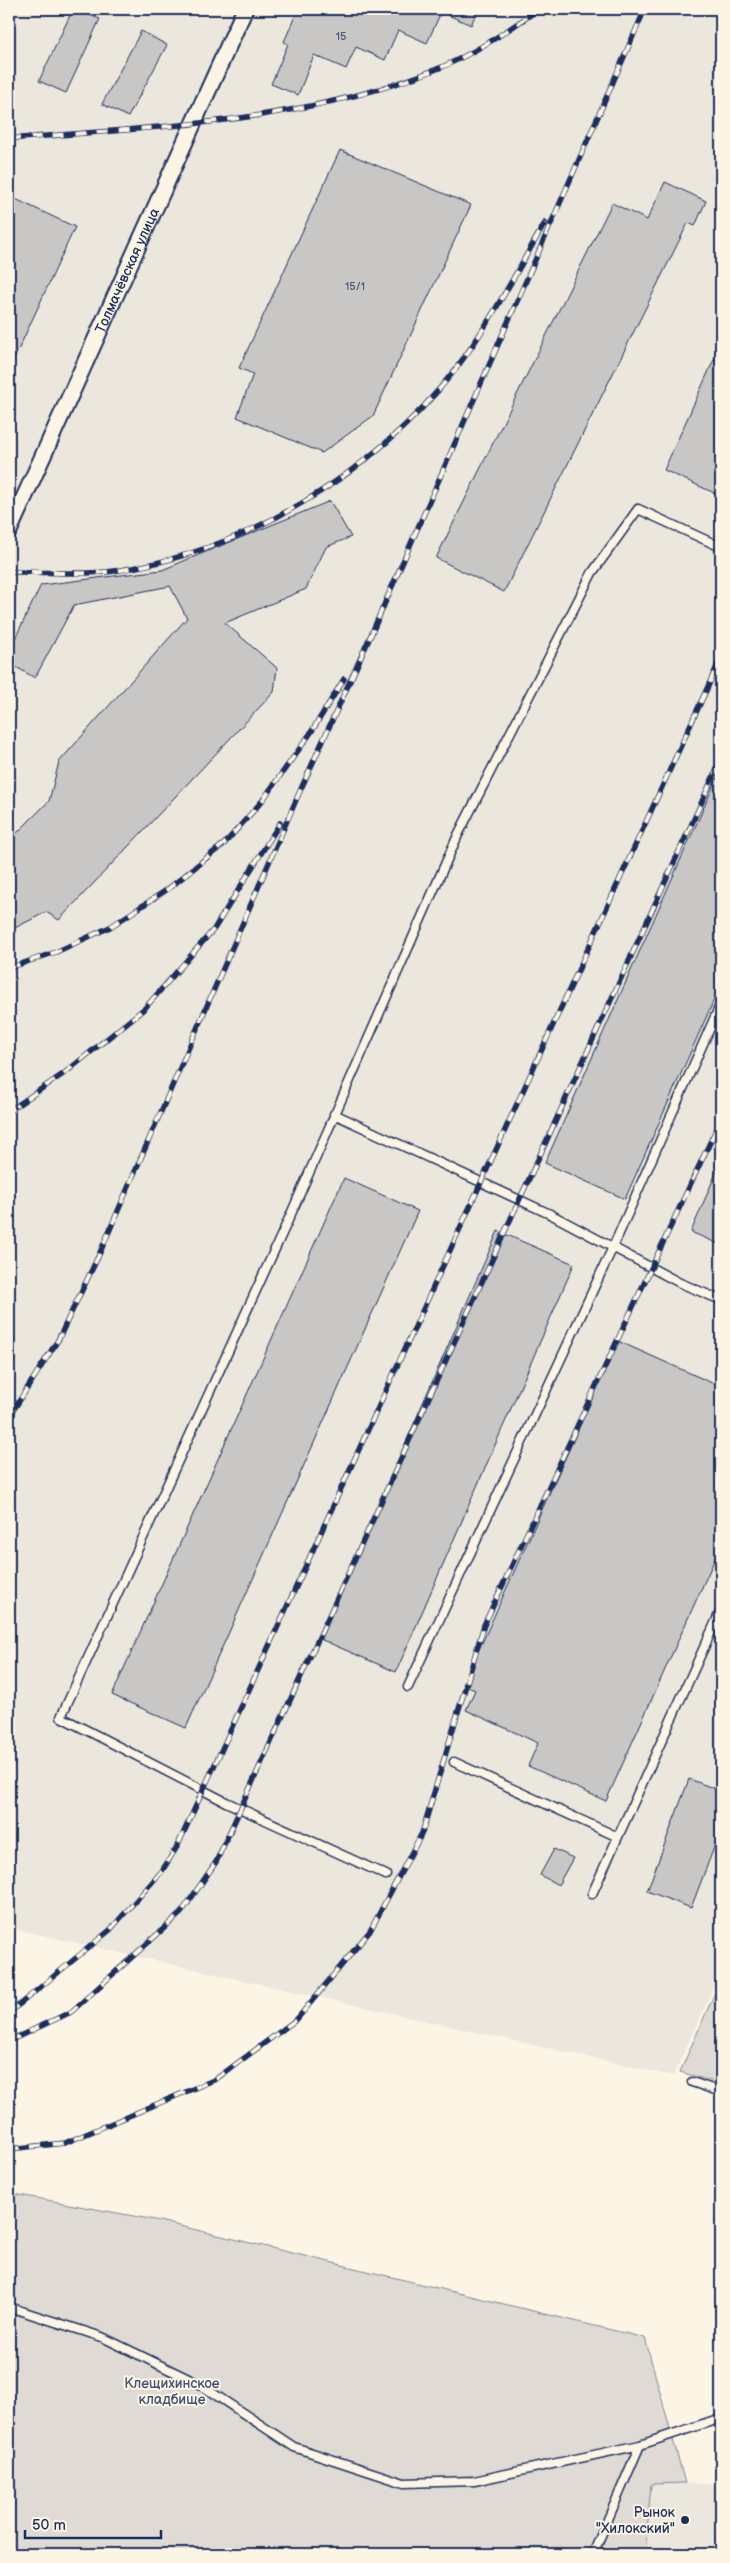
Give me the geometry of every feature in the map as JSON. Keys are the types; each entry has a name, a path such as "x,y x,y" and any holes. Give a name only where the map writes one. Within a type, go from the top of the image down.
{"street":[{"name":"Толмачёвская улица","path":"9,531 245,9"}],"lane":[{"path":"386,1875 226,1802 60,1718 334,1114 458,835 592,573 638,509 721,547"},
{"path":"408,1687 613,1247 721,1003"},
{"path":"334,1114 552,1214 680,1283 721,1300"},
{"path":"592,1894 721,1610"},
{"path":"454,1762 618,1837"},
{"path":"692,2082 721,2092"},
{"path":"9,2307 102,2337 190,2380 294,2447 404,2483 474,2481 640,2445 721,2418"},
{"path":"593,2554 640,2445"}],"shaded area":[{"path":"9,9 721,9 721,1971 673,2076 9,1928"},
{"name":"Рынок \"Хилокский\"","path":"651,2484 721,2485 721,2554 645,2554"}],"green space":[{"path":"721,1979 721,2084 680,2072"},
{"name":"Клещихинское кладбище","path":"9,2193 155,2220 645,2338 685,2483 651,2484 645,2554 9,2554"}],"building":[{"path":"73,9 100,19 66,93 39,81"},
{"path":"298,9 478,9 471,25 441,12 427,43 398,30 385,60 356,47 346,69 314,55 298,95 271,84 288,44 284,42"},
{"path":"141,31 167,45 128,117 102,104"},
{"path":"340,150 471,205 373,416 322,453 237,417 253,374 239,368"},
{"path":"665,182 706,201 695,226 688,223 504,592 436,558 612,203 647,220"},
{"path":"9,196 75,227 9,370"},
{"path":"721,344 721,496 664,470"},
{"path":"330,501 351,537 326,547 306,589 225,623 277,668 274,692 59,920 46,912 9,931 9,841 49,801 59,762 187,618 170,586 74,605 35,678 9,663 9,651 41,585 162,570"},
{"path":"721,769 721,984 625,1199 545,1163"},
{"path":"721,1161 721,1245 691,1232"},
{"path":"344,1178 418,1211 186,1728 112,1695"},
{"path":"498,1231 574,1264 396,1672 320,1639"},
{"path":"618,1341 721,1387 721,1545 606,1801 528,1766 538,1743 466,1710 475,1690 463,1685"},
{"path":"689,1779 721,1791 721,1829 691,1908 647,1891"},
{"path":"554,1849 573,1858 558,1885 540,1875"}],"railway":[{"path":"9,139 228,120 337,100 390,86 442,67 480,48 539,9"},
{"path":"9,1417 58,1340 98,1257 300,791 370,637 645,9"},
{"path":"9,572 101,572 163,561 211,546 258,527 346,475 385,443 422,408 454,371 479,336 545,223"},
{"path":"9,2013 110,1930 162,1871 178,1845 721,658"},
{"path":"9,968 56,952 110,927 168,889 225,843 262,801 310,734 344,679"},
{"path":"9,2041 71,2012 181,1913 216,1862 721,760"},
{"path":"9,1111 66,1072 145,1008 214,929 280,823"},
{"path":"9,2149 65,2143 216,2079 297,2019 370,1931 422,1833 484,1625 721,1119"}],"place":[{"name":"Рынок \"Хилокский\"","path":"685,2520"}]}
